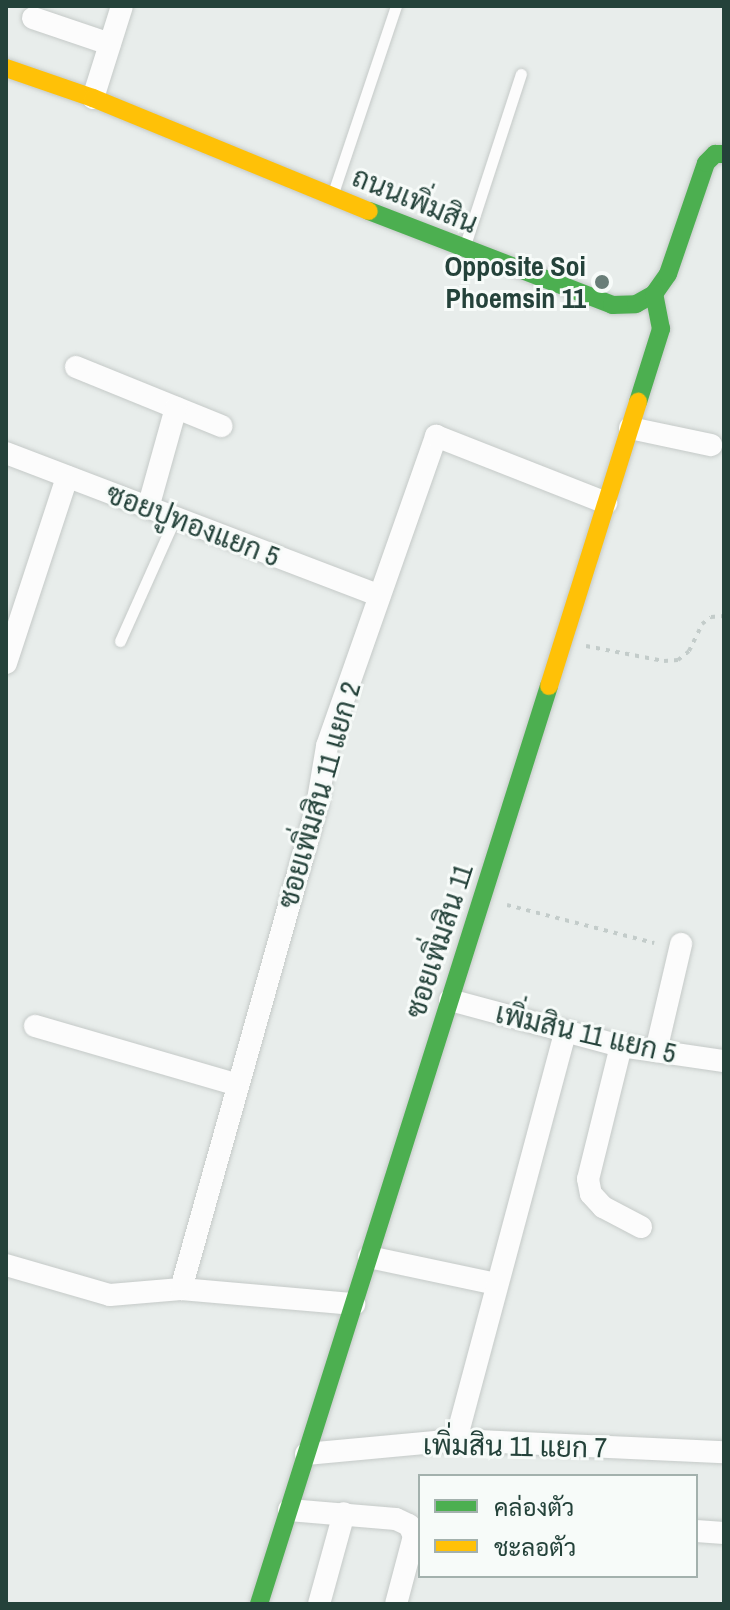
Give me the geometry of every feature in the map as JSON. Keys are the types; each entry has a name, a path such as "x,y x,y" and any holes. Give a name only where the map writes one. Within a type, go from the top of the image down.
{"street":[{"path":"93,98 122,6"},
{"path":"33,18 110,44"},
{"name":"ถนนเพิ่มสิน","path":"6,68 93,98 463,250 612,305 636,304 654,294"},
{"path":"654,294 668,274 706,163 715,154 724,154"},
{"name":"ซอยเพิ่มสิน 11","path":"259,1604 661,329 654,294"},
{"path":"76,367 221,426"},
{"path":"148,508 176,408"},
{"path":"630,428 711,445"},
{"name":"ซอยเพิ่มสิน 11 แยก 2","path":"181,1289 317,806 327,746 436,436 606,503"},
{"name":"ซอยปูทองแยก 5","path":"6,453 380,596"},
{"path":"6,663 67,477"},
{"path":"656,1051 681,944"},
{"name":"เพิ่มสิน 11 แยก 5","path":"450,1000 621,1046 724,1061"},
{"path":"35,1026 238,1085"},
{"path":"456,1440 565,1032"},
{"path":"621,1046 588,1179 591,1194 603,1207 641,1227"},
{"path":"369,1257 496,1284"},
{"path":"6,1265 110,1295 181,1289 354,1304"},
{"name":"เพิ่มสิน 11 แยก 7","path":"306,1454 456,1440 724,1452"},
{"path":"289,1510 396,1519 409,1525 414,1536 396,1604"},
{"path":"319,1604 344,1513"},
{"path":"698,1531 724,1533"}],"lane":[{"path":"332,197 396,6"},
{"path":"463,250 521,74"},
{"path":"120,641 175,518"}],"path":[{"path":"563,641 664,661 678,660 689,651 702,624 711,617 724,616"},
{"path":"482,898 654,943"}],"traffic: fast":[{"path":"369,211 612,305 636,304 654,294 668,274 706,163 715,154 724,154"},
{"path":"638,402 661,329 654,294"},
{"path":"259,1604 549,686"}],"traffic: slow":[{"path":"6,68 93,98 369,211"},
{"path":"549,686 638,402"}],"place":[{"name":"Opposite Soi Phoemsin 11","path":"602,282"}]}
